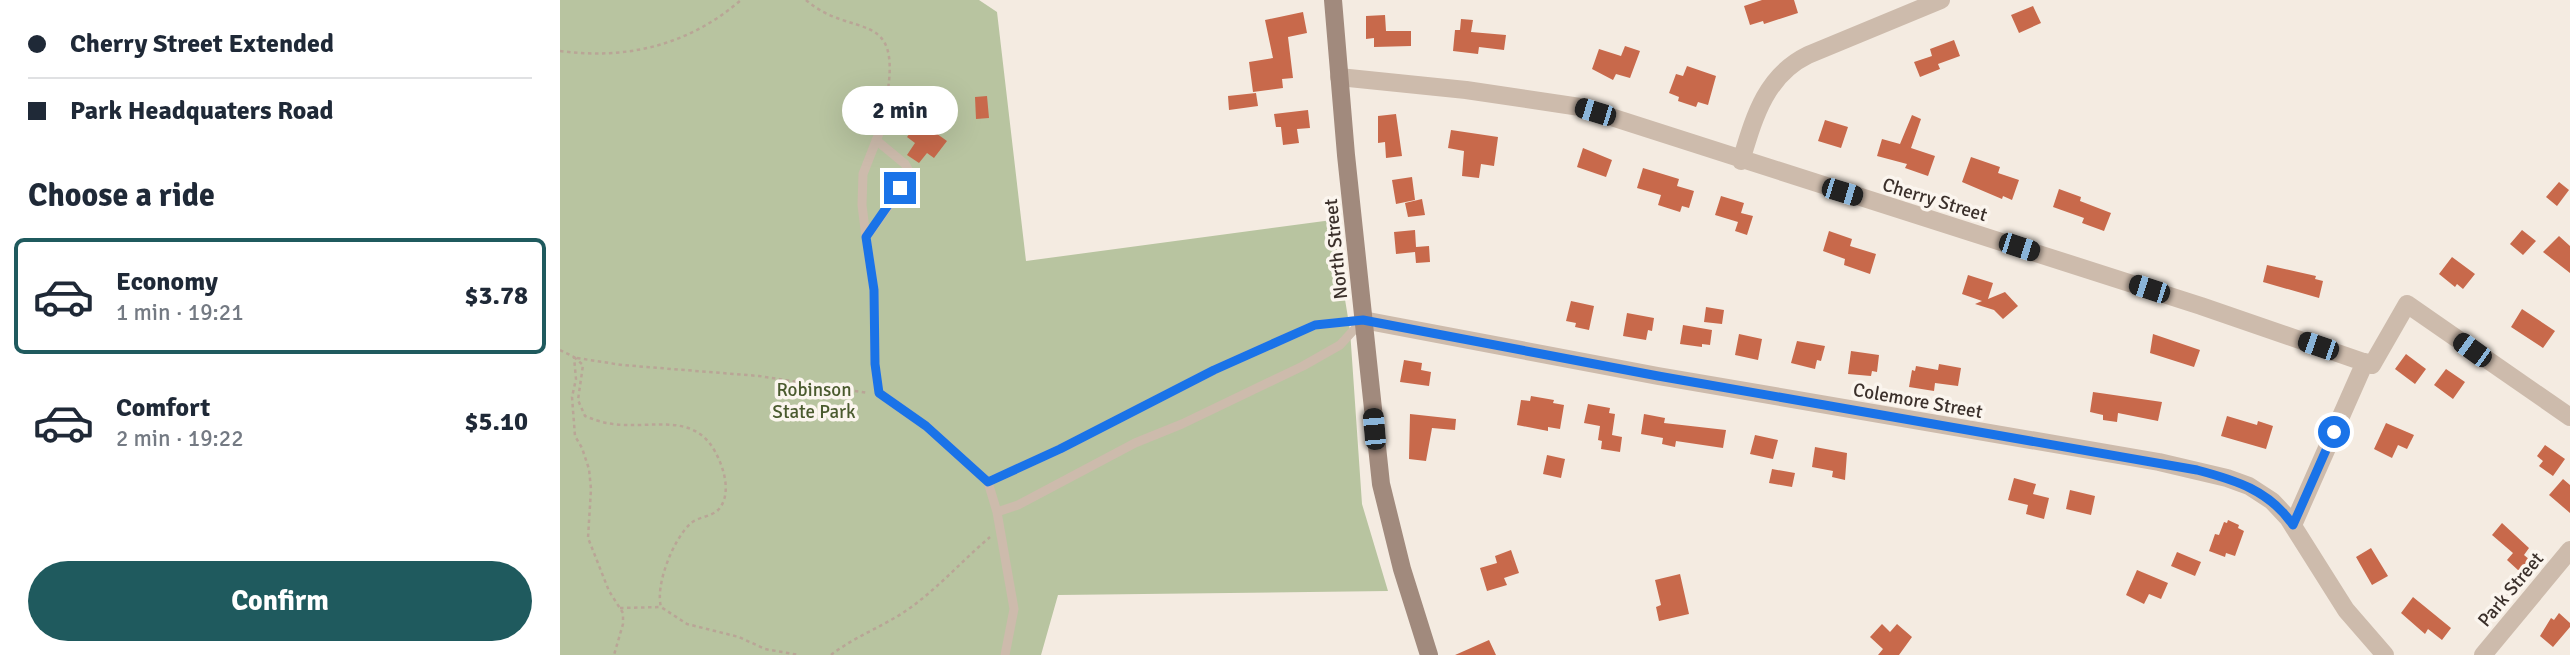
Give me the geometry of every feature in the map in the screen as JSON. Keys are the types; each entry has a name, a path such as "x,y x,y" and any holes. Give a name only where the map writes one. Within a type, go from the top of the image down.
{"main road":[{"name":"North Street","path":"1333,0 1381,484 1402,569 1429,655"}],"street":[{"path":"1741,161 1764,97 1790,65 1941,0"},
{"name":"Cherry Street","path":"1339,77 1560,103 1595,112 1741,161 2188,302 2365,362"},
{"path":"2293,525 2365,362 2372,365 2407,304 2570,417"},
{"name":"Colemore Street","path":"1363,320 1658,376 2197,470 2238,482 2258,491 2278,506 2293,525 2334,593 2385,655"},
{"name":"Park Street","path":"2483,655 2570,550"}],"lane":[{"path":"950,121 910,100 894,107 885,118 863,174 862,205 874,290 875,364 879,393 926,426 988,482 997,512 1014,609 1005,655"},
{"path":"866,237 911,175 905,164 876,141"},
{"path":"988,482 1060,449 1214,370 1315,325 1363,320"},
{"path":"997,512 1018,505 1135,443 1182,424 1303,366 1339,345 1363,320"}],"path":[{"path":"560,51 608,55 637,52 692,32 741,0"},
{"path":"806,0 829,15 866,26 881,35 889,50 891,73 885,118"},
{"path":"560,350 583,365 578,400 585,416 600,422 627,425 679,425 706,439 719,461 726,489 724,501 717,511 691,523 676,545 657,595 661,607"},
{"path":"574,358 622,365 759,376 857,393 879,393"},
{"path":"574,358 576,379 572,397 575,436 589,469 591,489 588,538 609,591 620,608 623,624 614,655"},
{"path":"831,655 851,641 895,619 928,595 990,537 995,529 997,512"},
{"path":"620,608 661,607 687,624 739,637 765,649 799,655"}],"green space":[{"name":"Robinson State Park","path":"560,0 979,0 997,12 1026,261 1332,220 1350,330 1362,504 1388,591 1058,595 1041,655 560,655"}],"building":[{"path":"1762,0 1794,0 1798,13 1764,24 1763,21 1750,25 1744,6"},
{"path":"2033,6 2041,23 2019,33 2011,15"},
{"path":"1303,12 1307,33 1288,37 1293,78 1282,79 1283,88 1253,92 1249,62 1273,58 1265,20"},
{"path":"1385,15 1386,31 1411,31 1411,46 1374,47 1374,38 1366,39 1366,16"},
{"path":"1461,19 1473,20 1471,32 1506,35 1504,50 1479,47 1478,54 1453,51 1455,30 1460,30"},
{"path":"1954,40 1960,56 1938,64 1940,69 1920,77 1914,62 1932,56 1930,49"},
{"path":"1625,46 1640,51 1630,78 1616,74 1613,80 1592,69 1599,49 1621,56"},
{"path":"1687,66 1716,76 1708,105 1698,102 1696,107 1678,101 1679,97 1669,93 1676,74 1683,76"},
{"path":"1256,93 1258,106 1229,110 1228,96"},
{"path":"987,96 989,118 976,119 975,97"},
{"path":"1308,110 1310,128 1297,129 1299,143 1283,145 1281,127 1276,127 1274,114"},
{"path":"1396,114 1402,156 1386,158 1385,142 1378,143 1378,116"},
{"path":"1912,115 1921,119 1911,148 1935,156 1928,176 1905,168 1907,164 1877,156 1882,139 1900,144"},
{"path":"1825,120 1848,127 1841,148 1818,141"},
{"path":"919,121 947,141 934,158 927,153 919,163 907,155 915,143 907,137"},
{"path":"1451,130 1498,137 1494,166 1481,164 1479,178 1462,176 1464,151 1448,148"},
{"path":"1583,148 1612,160 1606,177 1577,167"},
{"path":"1971,157 2000,167 1998,173 2019,180 2012,200 2003,196 2002,199 1962,182"},
{"path":"1643,168 1679,179 1677,186 1694,191 1689,208 1682,206 1680,212 1658,205 1661,195 1637,188"},
{"path":"1412,177 1415,200 1396,204 1392,180"},
{"path":"2559,182 2569,190 2557,206 2546,197"},
{"path":"2059,189 2111,213 2104,231 2082,223 2084,218 2053,207"},
{"path":"1721,196 1744,203 1741,213 1753,216 1747,235 1735,231 1738,222 1715,215"},
{"path":"1422,199 1425,215 1408,217 1405,203"},
{"path":"1415,230 1416,247 1429,246 1430,262 1416,263 1415,252 1396,254 1394,232"},
{"path":"2522,230 2536,241 2523,255 2510,244"},
{"path":"1829,231 1852,239 1850,246 1876,254 1870,274 1844,265 1845,259 1823,251"},
{"path":"2559,236 2570,246 2570,273 2543,252"},
{"path":"2452,257 2475,274 2463,289 2457,284 2455,287 2439,274"},
{"path":"2267,265 2316,276 2315,279 2323,281 2319,298 2263,282"},
{"path":"1968,275 1993,283 1988,299 2005,292 2018,306 2003,319 1994,310 1975,304 1982,301 1962,294"},
{"path":"1571,301 1594,306 1589,330 1575,327 1576,323 1566,321"},
{"path":"1706,307 1724,310 1722,324 1704,322"},
{"path":"2522,309 2555,331 2543,348 2511,327"},
{"path":"1627,313 1654,318 1652,331 1648,330 1646,340 1623,336"},
{"path":"1683,325 1712,330 1710,345 1702,344 1702,347 1680,344"},
{"path":"1739,334 1762,339 1758,360 1735,355"},
{"path":"2153,334 2200,350 2194,367 2150,353"},
{"path":"1797,341 1825,346 1821,361 1817,360 1815,369 1791,363"},
{"path":"1851,351 1879,355 1877,372 1872,371 1871,376 1848,374"},
{"path":"2406,354 2426,369 2415,384 2395,369"},
{"path":"1404,360 1422,363 1421,370 1431,372 1429,386 1400,382"},
{"path":"1939,364 1961,368 1958,386 1935,383 1934,391 1909,387 1912,370 1915,371 1916,366 1938,370"},
{"path":"2446,369 2465,382 2453,399 2434,385"},
{"path":"2093,392 2162,402 2158,421 2118,413 2117,422 2103,420 2103,415 2090,412"},
{"path":"1531,396 1554,400 1553,403 1564,405 1560,429 1548,427 1548,431 1517,425 1521,400 1530,401"},
{"path":"1588,404 1610,408 1609,413 1615,414 1612,435 1622,437 1620,452 1601,449 1602,441 1598,440 1600,426 1584,423"},
{"path":"1410,414 1456,419 1455,430 1432,428 1426,461 1409,459"},
{"path":"1644,414 1665,418 1664,423 1726,430 1723,448 1676,441 1675,447 1662,444 1663,438 1641,434"},
{"path":"2227,416 2257,425 2258,421 2273,426 2266,449 2221,436"},
{"path":"2386,423 2414,435 2407,449 2398,445 2392,458 2374,449"},
{"path":"1755,435 1778,440 1773,459 1750,454"},
{"path":"2545,445 2565,459 2553,476 2539,466 2543,461 2537,456"},
{"path":"1815,447 1847,453 1845,480 1832,477 1833,471 1812,467"},
{"path":"1547,455 1565,459 1561,478 1543,474"},
{"path":"1772,469 1795,473 1792,487 1769,483"},
{"path":"2014,478 2036,484 2033,494 2049,498 2044,519 2026,514 2028,505 2008,500"},
{"path":"2563,479 2570,485 2570,513 2549,495"},
{"path":"2070,490 2095,496 2091,515 2066,509"},
{"path":"2228,520 2239,525 2238,528 2244,531 2235,556 2226,553 2225,557 2209,551 2215,534 2219,535 2224,522 2227,523"},
{"path":"2502,523 2529,548 2524,555 2530,560 2519,571 2507,560 2513,553 2492,535"},
{"path":"2371,548 2388,576 2372,585 2356,557"},
{"path":"1511,550 1519,573 1504,578 1507,585 1487,591 1480,568 1497,563 1495,556"},
{"path":"2177,552 2201,562 2195,576 2171,566"},
{"path":"2137,570 2168,583 2161,599 2149,594 2144,604 2126,595"},
{"path":"1680,574 1689,614 1659,621 1656,607 1661,605 1655,580"},
{"path":"2413,597 2451,628 2442,640 2428,629 2425,634 2401,613"},
{"path":"2559,613 2570,623 2570,627 2553,647 2540,636 2551,618 2554,620"},
{"path":"1882,624 1890,632 1897,624 1912,637 1899,655 1878,655 1883,649 1870,637"},
{"path":"1489,640 1496,655 1455,655"}],"route":[{"path":"900,188 866,237 874,290 875,364 879,393 926,426 988,482 1025,467 1214,370 1315,325 1363,320 1658,376 2216,474 2258,491 2278,506 2293,525 2334,432"}]}
